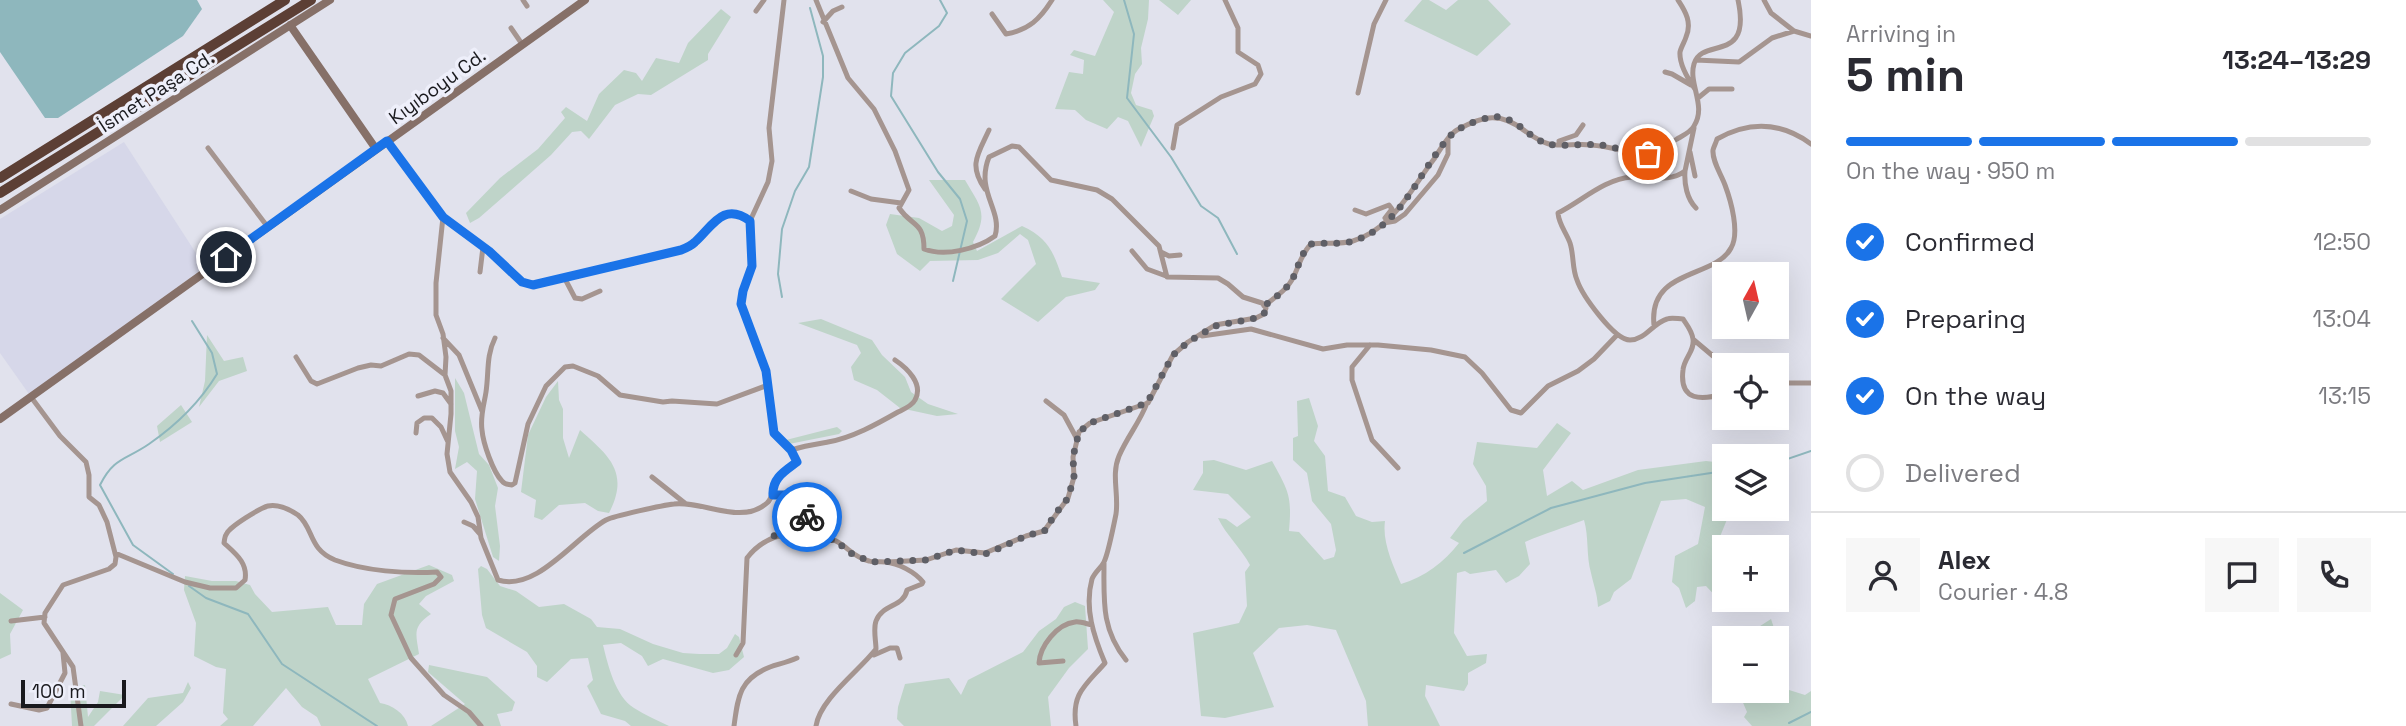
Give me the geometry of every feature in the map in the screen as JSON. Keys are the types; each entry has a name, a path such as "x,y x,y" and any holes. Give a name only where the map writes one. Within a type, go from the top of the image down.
{"highway":[{"path":"0,178 285,0"},
{"path":"0,194 311,0"}],"street":[{"name":"İsmet Paşa Cd.","path":"0,210 330,0"},
{"name":"Kıyıboyu Cd.","path":"0,419 585,0"},
{"path":"756,11 764,0"},
{"path":"443,217 436,283 436,315 443,338 445,375 451,391 447,454 450,472 478,517 480,534 498,580 510,584 527,577 560,557 608,519 674,503 743,513 767,503 773,495 772,486 777,478 797,462 791,450 774,433 768,385 758,346 741,304 752,266 750,221 768,182 772,160 769,128 784,0"},
{"path":"816,0 848,78 874,109 895,151 909,190 899,208 925,235 924,249 942,252 981,245 995,236 998,228 984,179 985,167 989,157 1012,146 1019,147 1051,180 1097,190 1112,200 1149,235 1161,252 1166,276"},
{"path":"992,13 1006,34 1016,32 1033,25 1052,0"},
{"path":"1173,148 1177,125 1221,97 1255,84 1261,74 1258,65 1238,52 1238,27 1225,0"},
{"path":"1358,93 1374,24 1386,0"},
{"path":"1678,0 1689,20 1689,28 1680,51 1681,58 1696,92"},
{"path":"1696,208 1691,203 1684,181 1699,111 1694,64 1698,56 1712,49 1728,46 1736,39 1740,27 1738,0"},
{"path":"1764,0 1771,13 1794,31 1811,36"},
{"path":"823,22 833,11 842,7"},
{"path":"290,25 376,149"},
{"path":"510,28 522,44"},
{"path":"1696,60 1739,62 1772,38 1794,31"},
{"path":"1665,72 1672,74 1696,92 1732,89"},
{"path":"1382,225 1402,206 1455,131 1488,118 1499,116 1512,121 1549,144 1602,145 1648,154 1664,148 1694,127"},
{"path":"1549,144 1576,135 1583,125"},
{"path":"1654,325 1652,312 1659,297 1681,277 1721,261 1732,247 1735,231 1733,220 1713,150 1717,139 1733,130 1760,126 1788,129 1811,144"},
{"path":"987,192 976,176 975,165 989,130"},
{"path":"1264,306 1293,278 1299,260 1311,244 1354,241 1405,214 1438,175 1448,154 1448,139"},
{"path":"387,141 443,217 483,247 522,282 533,285 681,250 694,244 712,222 729,215 741,215 750,221"},
{"path":"208,148 267,226"},
{"path":"1689,149 1695,176"},
{"path":"1685,171 1678,177 1632,177 1611,181 1558,213 1559,224 1572,247 1576,278 1583,293 1617,335 1626,340 1638,339 1654,325 1668,318 1683,319 1694,340 1712,355"},
{"path":"850,191 871,199 901,203"},
{"path":"1355,211 1366,214 1388,205 1392,209 1382,225"},
{"path":"480,272 483,247"},
{"path":"1132,251 1147,269 1166,276 1218,278 1243,297 1264,306"},
{"path":"1161,252 1169,256 1181,256"},
{"path":"564,277 575,298 582,299 600,290"},
{"path":"1126,660 1114,644 1107,627 1104,563 1116,514 1114,473 1119,456 1142,418 1147,403 1173,355 1188,342 1215,326 1264,314 1264,306"},
{"path":"1199,336 1251,329 1323,349 1370,345 1431,350 1465,357 1482,373 1511,410 1521,413 1548,386 1578,371 1594,359 1617,335"},
{"path":"443,338 459,355 482,411"},
{"path":"495,338 489,350 482,430 488,453 501,481 512,485 528,424 546,386 565,367 573,366 598,376 620,395 663,402 717,404 768,385"},
{"path":"1694,340 1693,349 1682,369 1684,385 1691,395 1703,399 1712,397"},
{"path":"1370,345 1352,367 1352,380 1372,440 1398,468"},
{"path":"296,357 311,381 317,384 358,368 381,366 409,355 419,355 445,375"},
{"path":"791,450 853,434 882,422 914,403 917,396 915,382 910,372 895,360"},
{"path":"1789,383 1811,383"},
{"path":"418,396 425,392 443,393 451,404"},
{"path":"31,397 60,436 86,461 89,497 99,505 107,522 115,553 115,564 109,569 63,585 45,613 44,623 72,667 80,726"},
{"path":"1046,401 1063,415 1077,439"},
{"path":"772,537 798,533 816,535 837,541 848,552 871,562 926,560 956,550 985,554 1044,531 1068,498 1074,477 1073,457 1079,432 1090,423 1147,403"},
{"path":"416,433 417,423 424,418 432,418 441,427 449,442"},
{"path":"652,477 686,504"},
{"path":"736,655 743,643 747,558 755,547 806,519 810,513 809,502 802,495 773,495"},
{"path":"115,553 185,582 210,588 236,588 245,580 247,571 241,559 224,543 225,535 231,527 266,506 277,506 300,517 318,550 332,559 352,565 416,574 437,572 441,577 434,584 395,599 391,615 411,658 444,695 469,712 481,726"},
{"path":"464,522 473,526 480,534"},
{"path":"816,726 828,702 876,649 875,623 882,610 901,601 907,590 923,582 904,568 888,562"},
{"path":"1076,726 1074,715 1080,689 1105,663 1093,635 1090,611 1091,582 1104,563"},
{"path":"11,621 45,617"},
{"path":"1063,661 1039,663 1043,648 1050,637 1076,621 1092,625"},
{"path":"871,656 897,648 900,658"},
{"path":"11,704 39,710 47,708 65,673 63,650"},
{"path":"734,726 740,691 746,682 761,671 797,658"}],"shaded area":[{"path":"0,0 197,0 202,9 183,36 58,118 45,118 0,52"},
{"path":"124,142 205,267 29,394 0,353 0,219"}],"green space":[{"path":"1103,0 1149,0 1148,19 1141,48 1142,64 1135,74 1131,93 1136,105 1152,110 1154,116 1141,147 1128,121 1118,117 1107,129 1086,120 1075,110 1055,109 1069,72 1083,74 1084,60 1070,55 1074,50 1095,56 1114,12"},
{"path":"1159,0 1191,0 1178,15"},
{"path":"1422,0 1429,0 1446,10 1458,0 1488,0 1511,24 1477,56 1404,21"},
{"path":"721,9 731,17 708,54 708,60 651,95 638,94 615,105 589,139 581,131 572,132 551,155 470,223 466,213 500,178 538,149 565,118 561,112 566,107 587,121 599,94 624,70 636,73 642,81 656,58 679,63 688,43"},
{"path":"929,180 965,180 981,210 981,224 973,242 977,251 1022,226 1038,235 1048,246 1062,277 1100,283 1095,290 1066,297 1038,322 1001,299 1036,264 1028,240 1020,234 998,253 978,260 930,261 920,271 897,254 886,225 890,214 919,218 942,231 952,226 954,215"},
{"path":"821,319 872,340 882,355 905,377 911,392 928,404 958,414 937,416 900,408 877,390 854,380 851,367 861,353 857,345 798,323"},
{"path":"207,335 224,361 243,357 247,371 219,381 199,407 205,381"},
{"path":"455,378 464,393 479,454 489,465 498,488 495,506 499,561 493,557 475,499 477,471 467,462 455,469 459,447 455,431"},
{"path":"558,381 559,400 563,409 563,438 569,458 580,430 600,448 617,476 615,499 609,513 598,511 585,503 559,505 542,520 534,517 536,500 521,492 528,435 546,397"},
{"path":"1309,398 1318,426 1314,441 1325,456 1328,491 1345,497 1356,516 1372,522 1385,521 1387,545 1401,584 1426,573 1447,556 1459,543 1450,538 1463,521 1487,501 1486,486 1473,464 1477,442 1537,448 1557,423 1571,433 1543,470 1547,496 1572,481 1583,490 1638,470 1712,462 1712,521 1726,521 1721,535 1712,535 1712,592 1706,586 1697,587 1695,601 1686,608 1679,588 1672,582 1675,556 1698,544 1705,507 1686,499 1661,501 1631,579 1614,592 1610,601 1598,607 1589,567 1584,520 1525,542 1530,564 1519,576 1506,583 1496,570 1457,573 1454,633 1467,656 1487,654 1486,663 1468,673 1468,684 1464,691 1426,685 1425,696 1440,726 1368,726 1366,701 1336,630 1307,625 1279,628 1253,653 1274,707 1225,718 1201,716 1193,633 1239,623 1247,606 1245,572 1250,565 1218,518 1226,519 1237,527 1251,517 1228,494 1193,490 1203,473 1203,461 1214,460 1246,470 1272,461 1288,495 1289,531 1299,532 1324,560 1334,557 1336,550 1331,524 1312,501 1307,473 1293,460 1293,438 1298,436 1297,401"},
{"path":"181,405 192,422 160,442 157,426"},
{"path":"837,427 842,431 839,434 789,444 786,440"},
{"path":"429,565 452,575 454,581 426,596 419,604 431,614 418,627 419,654 368,679 380,703 397,710 408,726 321,726 317,717 302,707 286,688 253,726 220,726 228,719 223,713 226,669 194,656 196,623 184,590 185,576 250,585 272,612 328,607 336,625 362,625 364,604 377,584"},
{"path":"481,566 487,569 500,586 516,591 539,607 564,604 591,619 597,627 620,629 653,644 683,653 719,654 727,648 735,634 739,637 744,657 729,670 713,673 663,659 648,666 642,656 621,643 603,645 613,679 627,703 669,726 631,726 625,721 601,714 587,686 593,680 588,658 571,659 547,682 537,677 537,666 527,652 486,628 482,615 478,569"},
{"path":"0,593 23,610 10,634 11,654 0,659"},
{"path":"1075,602 1085,606 1088,649 1069,668 1048,697 1051,726 904,726 897,719 905,684 949,678 961,695 968,680 1023,652 1039,631 1056,619 1064,607"},
{"path":"1771,619 1773,626 1760,626"},
{"path":"429,665 487,677 515,702 512,711 497,714 501,726 431,726 465,704 428,672"},
{"path":"188,682 191,688 183,702 156,726 123,726 148,698 183,693"},
{"path":"85,685 88,717 98,702 100,691 125,695 94,726 72,726 70,689"},
{"path":"1789,690 1805,695 1811,691 1811,726 1752,726 1744,717 1747,712 1743,703 1789,703"}],"waterway":[{"path":"940,0 947,13 939,26 905,53 893,73 891,96 938,172 960,199 967,221 953,281"},
{"path":"1124,0 1134,34 1127,98 1171,157 1201,206 1218,218 1237,254"},
{"path":"782,297 778,274 782,229 795,191 809,167 823,77 823,56 810,8"},
{"path":"173,574 133,545 100,485 110,469 149,444 195,404 217,374 212,353 192,321"},
{"path":"1789,459 1811,451"},
{"path":"1464,553 1551,508 1645,483 1712,473"},
{"path":"189,586 206,598 248,614 282,664 377,726"},
{"path":"1789,723 1811,712"}],"way so far":[{"path":"807,517 772,537 798,533 816,535 837,541 848,552 871,562 926,560 956,550 985,554 1044,531 1068,498 1074,477 1073,457 1079,432 1090,423 1112,413 1147,403 1173,355 1188,342 1215,326 1264,314 1264,306 1293,278 1299,260 1311,244 1354,241 1379,227 1402,206 1455,131 1499,116 1549,144 1602,145 1648,154"}],"route":[{"path":"226,257 387,141 443,217 489,251 522,282 533,285 681,250 694,244 712,222 729,215 741,215 750,221 752,266 741,304 766,371 774,433 791,450 797,462 777,478 772,486 773,495 802,495 809,502 810,513 807,517"}]}
